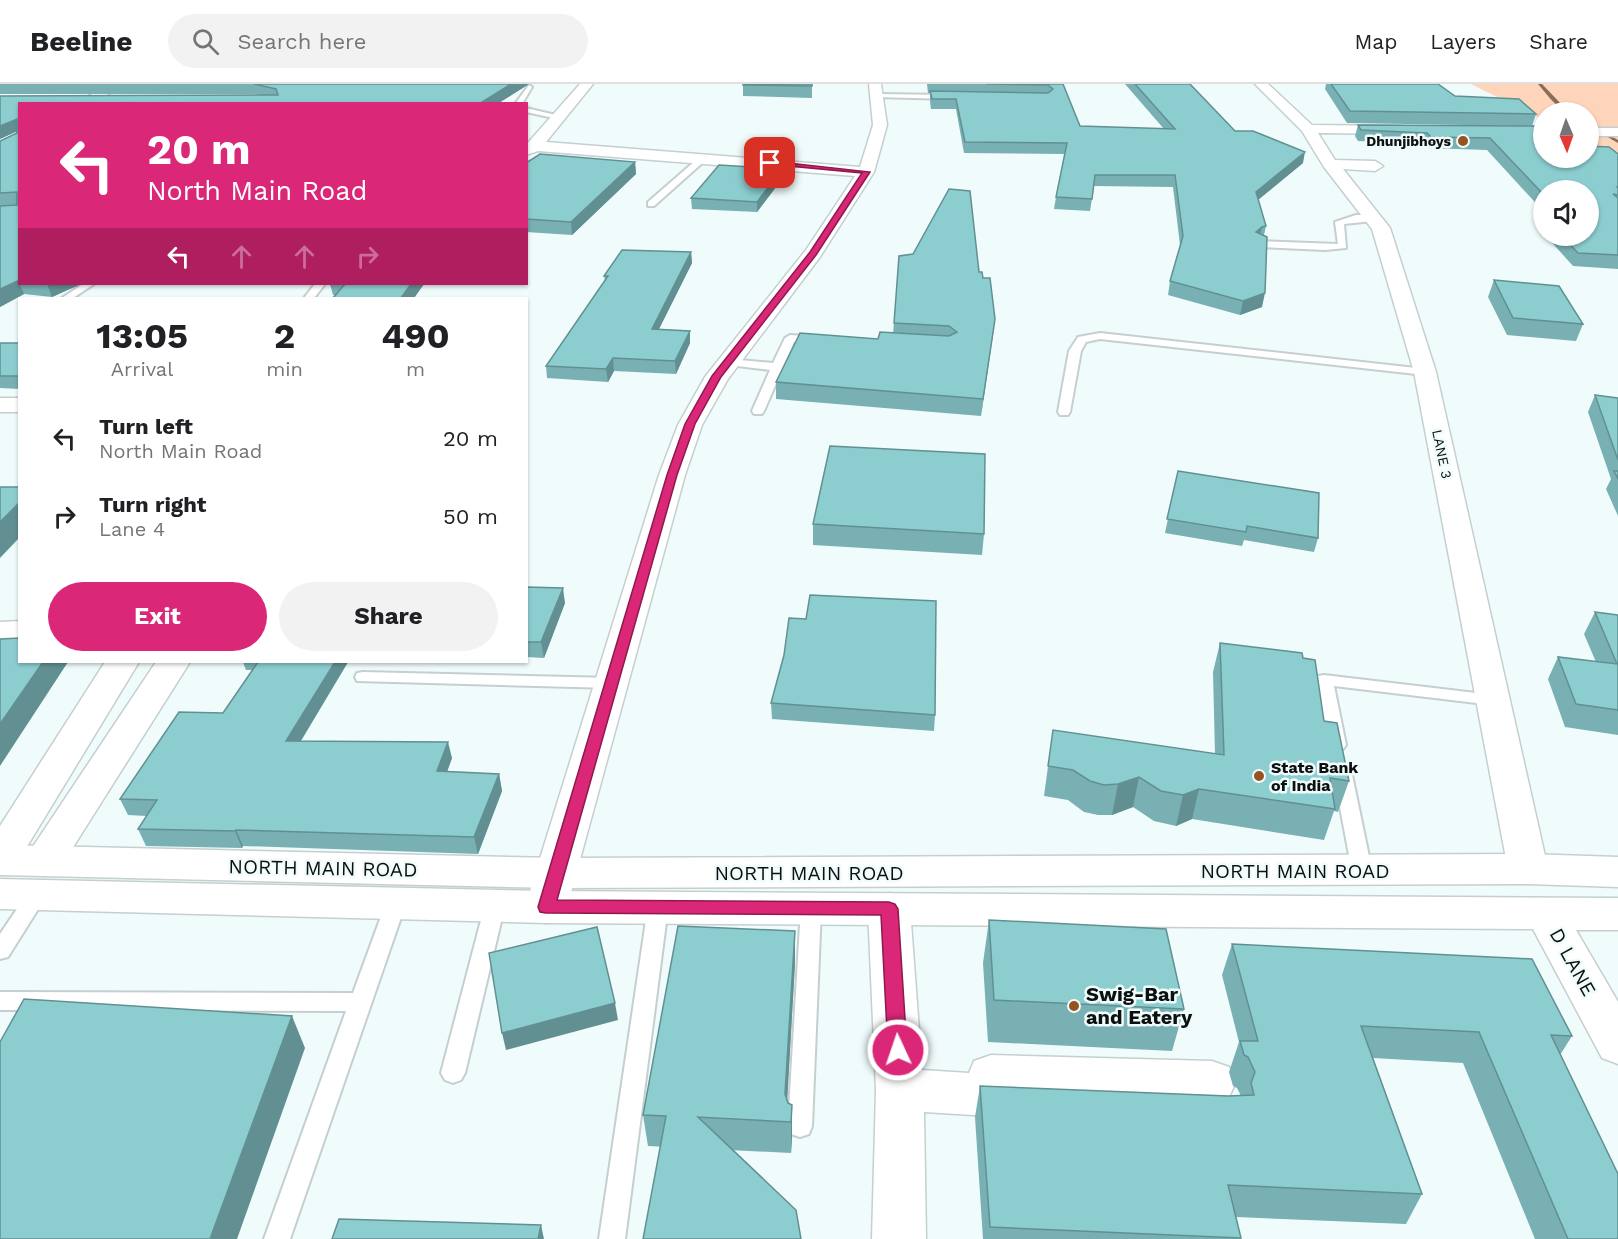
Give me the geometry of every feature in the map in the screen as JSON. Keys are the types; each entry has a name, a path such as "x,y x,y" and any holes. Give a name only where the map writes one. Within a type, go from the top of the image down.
{"street":[{"path":"85,102 119,84"},
{"path":"529,149 587,84"},
{"name":"LANE 3","path":"1261,84 1308,129 1330,164 1381,228 1425,372 1528,869"},
{"path":"551,890 672,475 690,424 717,376 813,253 866,172 880,124 876,90"},
{"path":"67,100 85,102 124,100"},
{"path":"1308,129 1414,130"},
{"path":"1599,132 1618,132"},
{"path":"529,149 705,158 866,172"},
{"path":"1330,164 1375,166"},
{"path":"0,405 18,405"},
{"path":"0,632 18,631"},
{"path":"0,859 121,663"},
{"path":"27,883 172,663"},
{"name":"NORTH MAIN ROAD","path":"0,859 27,883 396,903 495,905 551,890 658,907 1618,914"},
{"name":"NORTH MAIN ROAD","path":"27,883 551,890 1362,871 1528,869 1618,872"},
{"path":"889,909 899,1082 899,1239"},
{"name":"D LANE","path":"1545,912 1618,1044"},
{"path":"899,1082 1215,1093"}],"lane":[{"path":"519,102 528,87"},
{"path":"876,90 957,97"},
{"path":"528,110 558,117"},
{"path":"651,204 705,158"},
{"path":"1260,244 1343,246 1339,222 1343,219 1373,218"},
{"path":"69,297 87,285"},
{"path":"310,297 319,285"},
{"path":"1064,412 1075,351 1082,339 1100,336 1425,372"},
{"path":"758,411 790,338 835,341"},
{"path":"729,362 777,367"},
{"path":"363,677 612,682"},
{"path":"1362,871 1324,680 1493,700"},
{"path":"0,951 27,883"},
{"path":"277,1239 396,903"},
{"path":"453,1073 495,905"},
{"path":"612,1239 658,907"},
{"path":"800,1126 811,908"},
{"path":"0,1001 361,1002"}],"shaded area":[{"path":"1471,84 1618,84 1618,159 1599,149 1599,102 1533,102 1533,115"}],"building":[{"path":"254,84 511,84 482,102 18,102 18,281 0,289 0,206 17,205 17,192 0,193 0,141 17,133 17,119 0,126 0,96 278,95 276,89"},
{"path":"812,84 812,86 743,85"},
{"path":"986,84 1063,84 1080,126 1175,129 1135,84 1190,84 1235,131 1253,131 1305,152 1256,192 1266,226 1256,232 1267,237 1265,293 1243,301 1170,281 1183,236 1175,175 1095,175 1092,199 1056,197 1067,143 965,142 956,99 932,99 930,91 1048,93 1053,89 1048,85"},
{"path":"1331,84 1438,84 1455,96 1519,99 1533,114 1350,111"},
{"path":"1358,125 1533,126 1533,168 1599,168 1599,147 1609,147 1618,154 1618,195 1613,194 1618,198 1618,255 1578,253 1571,246 1599,246 1599,180 1533,180 1533,183 1490,138 1431,137 1427,133 1361,130"},
{"path":"540,154 635,162 571,222 528,219 528,162"},
{"path":"719,165 782,169 757,202 691,198"},
{"path":"949,189 970,191 979,272 982,272 983,278 990,278 995,319 983,399 776,382 800,333 878,339 880,332 949,336 957,332 949,326 894,323 899,256 913,254"},
{"path":"622,250 691,252 652,329 690,331 675,361 613,358 606,369 546,366 608,276 604,276"},
{"path":"1494,280 1559,286 1583,324 1513,318"},
{"path":"344,285 410,285 402,297 334,297"},
{"path":"0,343 18,343 18,376 0,376"},
{"path":"1595,395 1618,398 1618,460"},
{"path":"830,446 985,454 984,534 813,524"},
{"path":"1178,471 1319,493 1318,538 1247,526 1246,532 1167,519"},
{"path":"0,487 18,487 18,504 0,522"},
{"path":"528,587 563,588 541,642 528,642"},
{"path":"810,595 936,601 935,715 771,703 784,655 789,618 806,619"},
{"path":"1595,612 1618,615 1618,710 1576,704 1558,657 1617,664"},
{"path":"18,638 18,663 42,663 0,724 0,639"},
{"path":"1220,643 1302,653 1303,658 1315,660 1324,721 1337,723 1349,781 1330,778 1335,809 1199,789 1183,795 1161,791 1139,777 1118,784 1104,785 1090,781 1073,770 1048,766 1053,730 1224,755"},
{"path":"257,663 334,663 286,741 448,742 437,771 499,774 474,837 138,829 157,800 120,799 179,712 223,713"},
{"path":"989,920 1166,929 1184,1009 994,1000"},
{"path":"678,926 795,931 785,1094 788,1103 792,1105 791,1122 698,1117 796,1210 801,1239 643,1239 666,1116 643,1115"},
{"path":"597,927 615,1003 502,1033 489,953"},
{"path":"1232,944 1532,959 1572,1036 1551,1035 1618,1174 1618,1239 1568,1239 1479,1032 1361,1026 1422,1194 1228,1185 1241,1238 990,1227 980,1086 1228,1096 1254,1095 1251,1083 1255,1072 1248,1057 1244,1055 1240,1041 1258,1041"},
{"path":"24,999 292,1016 210,1239 0,1239 0,1042"},
{"path":"339,1219 541,1225 538,1239 332,1239"}],"waterway":[{"path":"1540,84 1556,102"},
{"path":"1599,131 1618,142"}],"place":[{"name":"Dhunjibhoys","path":"1463,141"},
{"name":"State Bank of India","path":"1259,776"},
{"name":"Swig-Bar and Eatery","path":"1074,1006"}],"route":[{"path":"770,163 866,172 813,253 717,376 690,424 672,475 546,907 889,909 898,1050"}]}
